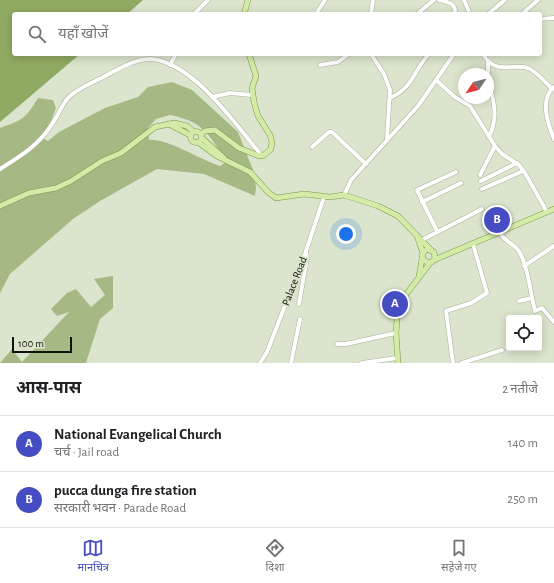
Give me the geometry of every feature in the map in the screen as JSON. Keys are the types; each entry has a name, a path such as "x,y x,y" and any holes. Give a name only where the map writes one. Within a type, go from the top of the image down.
{"main road":[{"path":"245,12 248,0"},
{"path":"192,133 193,142 200,138 205,131 215,130 240,148 253,155 262,156 269,151 272,142 258,116 252,95 256,76 250,56"},
{"path":"0,206 29,193 56,188 71,181 102,161 121,153 155,127 178,123 200,138 217,156 250,172 269,193 276,198 304,194 324,197 344,195 389,210 408,224 416,236 424,261 432,261 554,209"},
{"path":"398,360 396,333 398,306 435,256 432,250 416,236"},
{"path":"419,278 422,255 427,249 449,253"}],"street":[{"path":"196,12 208,0"},
{"path":"317,12 325,0"},
{"path":"371,12 373,0"},
{"path":"419,12 434,0"},
{"path":"439,0 452,4 455,8 455,12"},
{"path":"464,0 469,12"},
{"path":"492,12 505,0"},
{"path":"524,12 538,0"},
{"path":"542,18 554,18"},
{"path":"170,65 175,56"},
{"path":"320,65 338,62 346,56"},
{"path":"372,56 384,74 390,90 387,139"},
{"path":"390,98 401,93 408,86 428,56"},
{"path":"344,195 351,180 418,106 453,56"},
{"path":"484,56 488,62 500,68 529,68 553,88 546,99 546,110 554,139"},
{"path":"0,169 31,149 40,141 53,124 65,102 73,94 116,70 138,61 152,59 170,65 185,73 212,97 262,156"},
{"path":"488,62 488,68"},
{"path":"436,80 455,97 468,103 495,146 502,154 517,163 523,171 547,212"},
{"path":"212,97 230,93 252,95"},
{"path":"489,137 496,119 494,104"},
{"path":"312,148 328,132 332,132 366,164"},
{"path":"480,175 495,146"},
{"path":"481,181 517,163"},
{"path":"482,189 523,171"},
{"path":"437,231 417,192 418,189 456,172"},
{"path":"422,202 461,183"},
{"name":"Palace Road","path":"260,363 267,352 306,251 324,197"},
{"path":"422,240 482,209"},
{"path":"500,233 505,241 519,251 534,310 536,311 542,308 554,322"},
{"path":"453,363 446,311 470,303 487,293 473,244"},
{"path":"524,266 554,246"},
{"path":"299,304 307,258 306,251"},
{"path":"519,301 532,298"},
{"path":"291,363 300,319"},
{"path":"336,344 346,344 396,333"},
{"path":"462,363 502,350"},
{"path":"362,363 398,360"}],"shaded area":[{"path":"0,0 143,0 129,12 12,12 12,56 78,56 0,122"},
{"path":"172,82 192,90 238,132 253,170 256,187 255,196 204,174 157,169 100,201 73,219 10,274 0,293 0,128 23,118 38,98 53,100 56,108 44,139 48,141 59,132 105,108 138,97 148,87","holes":["170,115 191,121 204,131 215,144 226,162 220,166 165,142 149,140 148,128 156,119"]},
{"path":"113,276 113,308 100,319 86,363 0,363 12,349 22,362 69,312 57,316 51,309 67,293 76,289 91,307 105,295 94,279"}],"place":[{"name":"pucca dunga fire station","path":"497,220"},
{"name":"National Evangelical Church","path":"395,304"}]}
